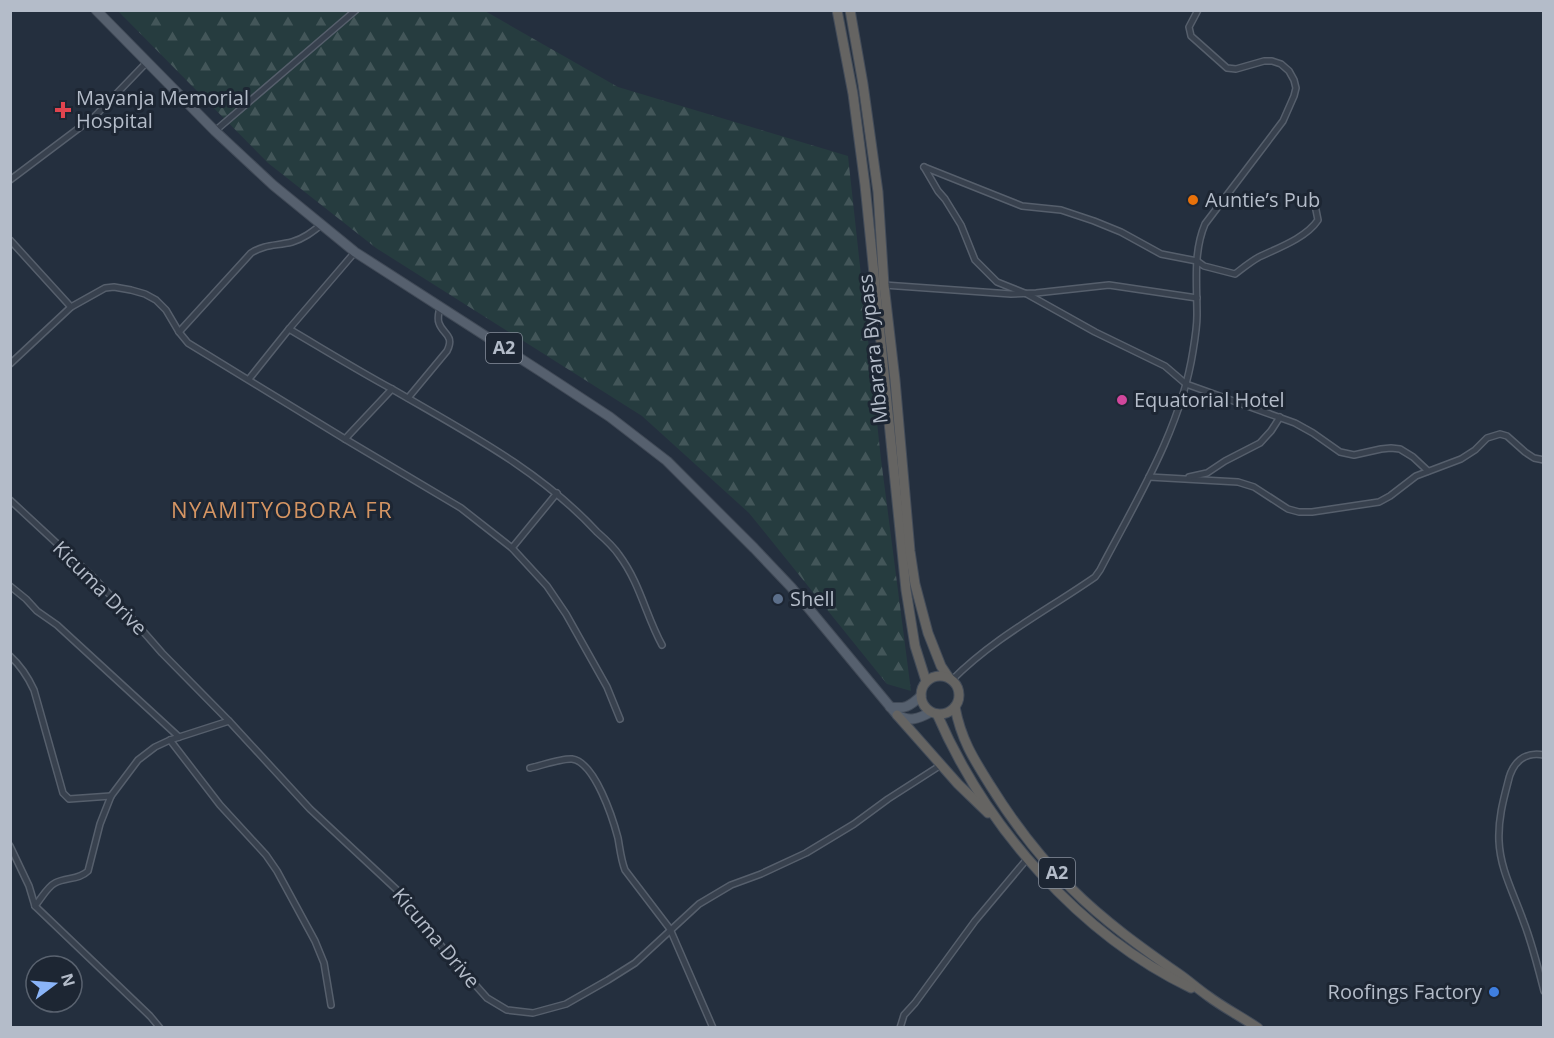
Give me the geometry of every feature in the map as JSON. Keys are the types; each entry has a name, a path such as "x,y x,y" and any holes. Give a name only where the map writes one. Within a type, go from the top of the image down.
{"highway":[{"name":"Mbarara Bypass","path":"837,10 865,185 906,591 915,646 926,681"},
{"name":"Mbarara Bypass","path":"850,10 878,192 884,285 915,584 928,633 941,666 951,679"},
{"path":"921,696 922,687 926,681 937,675 944,675 951,679"},
{"name":"A2","path":"951,679 958,688 958,701 955,707 961,731 975,761 1019,828 1055,872 1072,890 1133,941 1209,997 1258,1028"},
{"name":"A2","path":"921,696 924,705 934,713 983,800 1027,859 1089,921 1118,944 1147,964 1209,997"},
{"path":"934,713 947,713 955,707"},
{"name":"A2","path":"897,715 958,784 999,823"},
{"path":"958,784 964,784 969,777"}],"main road":[{"name":"A2","path":"96,10 215,131 273,185 355,252 609,417 667,461 791,587 897,715"},
{"path":"890,707 910,706 921,696"},
{"path":"897,715 910,720 934,713"}],"street":[{"path":"215,131 356,10"},
{"path":"951,679 990,647 1095,577 1100,570 1167,441 1185,384 1193,351 1197,318 1197,261 1200,234 1205,224 1283,121 1292,103 1296,88 1294,80 1281,64 1264,61 1232,69 1224,66 1191,36 1189,27 1198,10"},
{"path":"10,180 95,116 147,62"},
{"path":"1315,205 1318,220 1314,227 1289,243 1256,259 1235,274 1204,266 1197,261 1161,254 1103,225 1061,210 1022,206 924,167 961,225 975,260 997,282 1027,294 1095,332 1165,366 1185,384 1295,423 1340,452 1347,454 1400,449 1428,471"},
{"path":"179,332 250,253 259,248 300,239 321,225"},
{"path":"10,240 71,307"},
{"path":"249,379 355,252"},
{"path":"884,285 1011,294 1109,285 1197,298"},
{"path":"10,363 71,307 105,288 131,290 156,300 166,310 188,343 461,508 512,548 547,586 566,614 607,687 620,719"},
{"path":"408,398 450,345 450,339 439,324 440,307"},
{"path":"289,329 463,429 557,493 580,513 618,554 635,580 655,633 662,645"},
{"path":"345,439 392,389"},
{"path":"1182,479 1207,473 1225,460 1260,443 1280,417"},
{"path":"1149,477 1238,482 1254,488 1288,509 1312,512 1379,502 1416,476 1461,459 1487,438 1500,434 1507,436 1534,458 1544,460"},
{"path":"512,548 557,493"},
{"name":"Kicuma Drive","path":"10,500 92,576 310,809 397,890 447,953 487,998 507,1010 533,1013 566,1004 635,963 699,904 731,885 806,853 854,824 941,765"},
{"path":"10,586 37,611 66,632 179,737"},
{"path":"10,656 28,677 34,690 63,793 69,799 111,796"},
{"path":"35,906 54,883 84,875 88,871 100,824 111,796 138,760 155,747 229,721"},
{"path":"170,741 220,805 266,855 277,871 315,941 324,963 331,1005"},
{"path":"1544,755 1535,754 1515,764 1510,774 1499,819 1498,843 1506,877 1524,921 1544,991"},
{"path":"530,768 572,759 582,764 592,774 618,838 621,861 625,870 670,930 713,1028"},
{"path":"10,846 29,886 35,906 160,1028"},
{"path":"900,1028 904,1015 915,1004 975,921 1027,859"}],"green space":[{"path":"118,11 485,11 618,87 848,156 881,459 911,691 887,684 749,513 642,416 376,248 268,163"}],"place":[{"name":"Mayanja Memorial Hospital","path":"63,110"},
{"name":"Auntie’s Pub","path":"1193,200"},
{"name":"Equatorial Hotel","path":"1122,400"},
{"name":"Shell","path":"778,599"},
{"name":"Roofings Factory","path":"1494,992"}],"district":[{"name":"NYAMITYOBORA FR","path":"282,510"}]}
